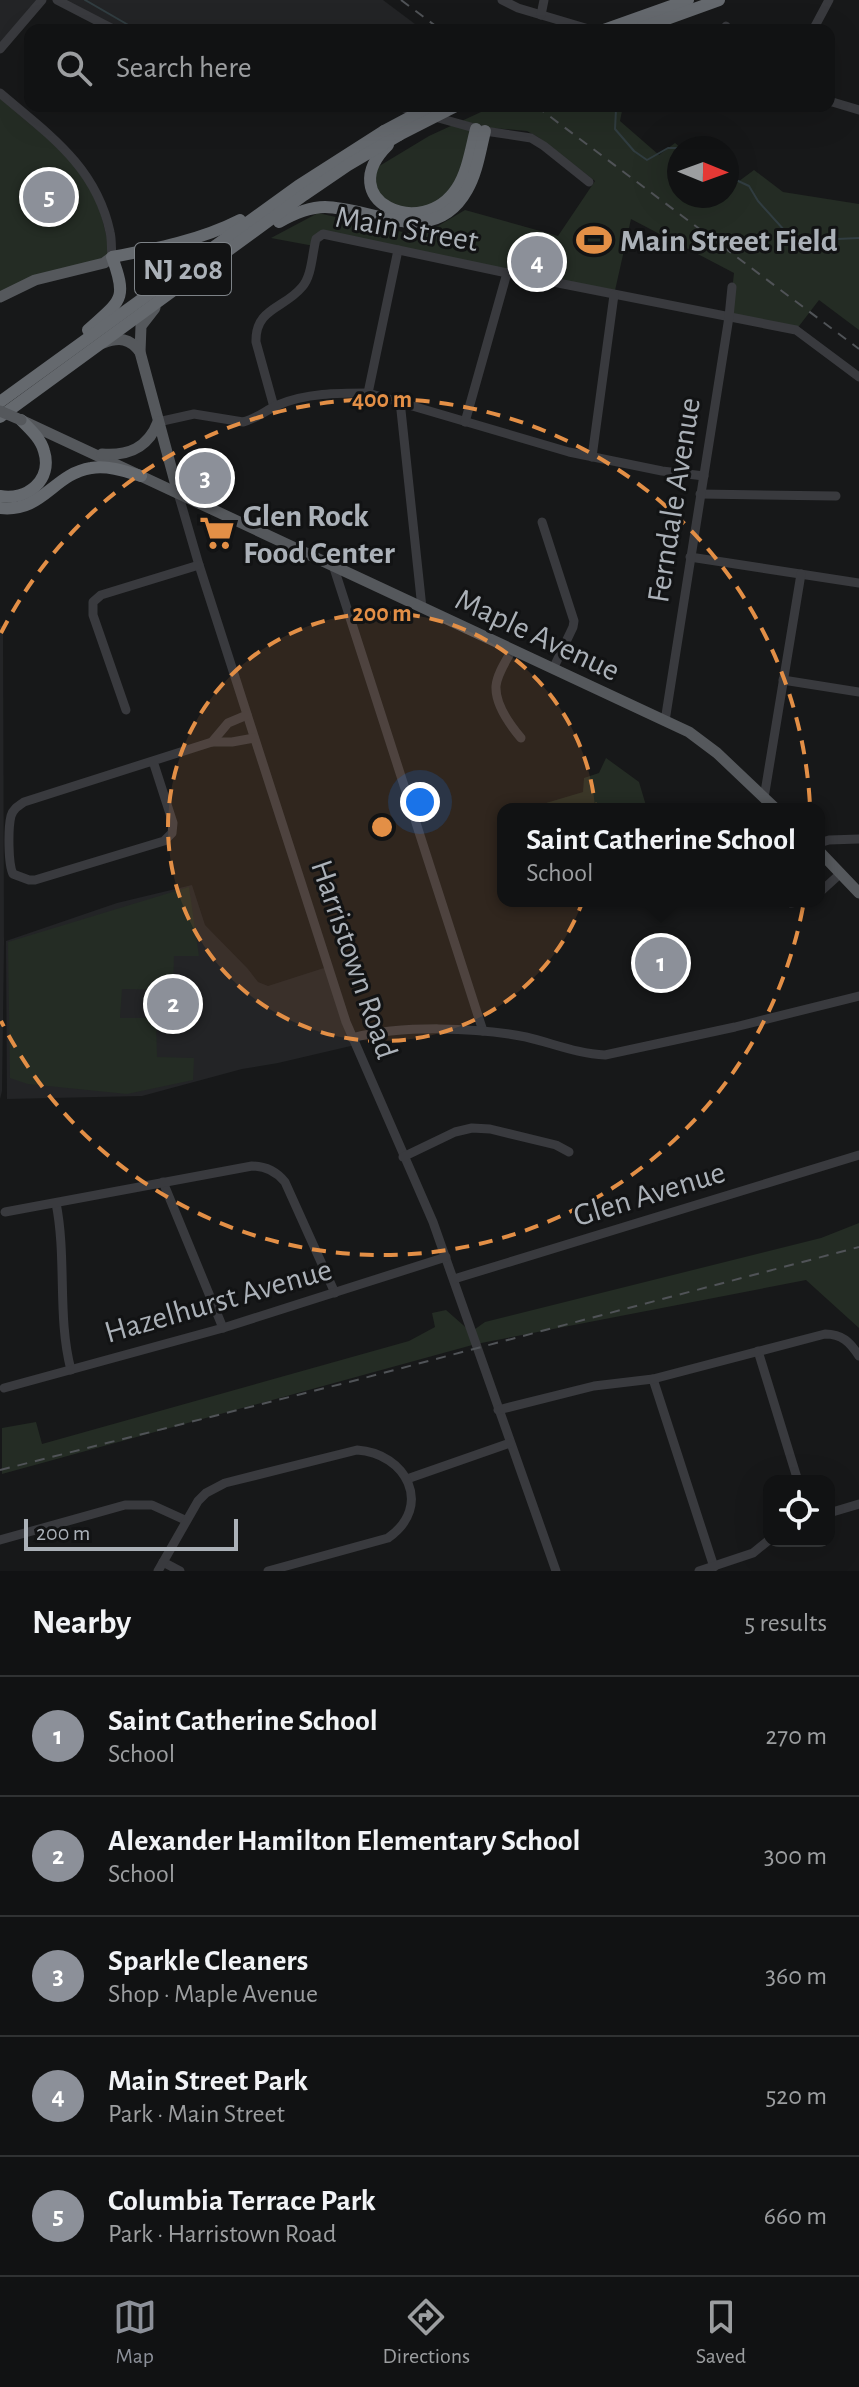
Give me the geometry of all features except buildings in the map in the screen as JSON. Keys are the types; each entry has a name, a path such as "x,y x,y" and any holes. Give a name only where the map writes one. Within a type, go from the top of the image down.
{"highway":[{"path":"640,24 688,0"},
{"path":"641,24 719,0"},
{"name":"NJ 208","path":"2,400 298,186 420,112"},
{"name":"NJ 208","path":"0,420 32,393 326,180 399,135 444,112"},
{"path":"399,135 376,158 370,182 372,191 383,205 398,212 413,213 438,206 456,190 481,130"},
{"path":"234,247 287,217 319,207 406,223 434,218 457,203 469,188 481,130"},
{"path":"67,353 120,297 122,285 112,257 215,232 298,186"},
{"path":"0,496 26,494 38,484 45,469 42,446 21,420"},
{"path":"0,508 20,508 31,504 65,478 89,468 107,468 141,476"}],"main road":[{"path":"0,297 22,285 104,263 112,257"},
{"path":"140,352 141,326 166,296"},
{"path":"98,346 113,340 126,340 140,352"},
{"name":"Harristown Road","path":"140,352 178,493"},
{"name":"Maple Avenue","path":"0,411 689,732 703,741 769,803"},
{"path":"91,452 131,452 146,443 158,422"},
{"path":"825,857 859,893"}],"street":[{"path":"0,49 42,0"},
{"path":"57,0 103,24"},
{"path":"502,0 572,24"},
{"path":"541,15 544,0"},
{"path":"816,24 829,0"},
{"path":"0,93 79,164 101,202 110,232 112,257"},
{"path":"835,103 859,110"},
{"path":"419,112 481,130 538,141 589,182"},
{"name":"Main Street","path":"274,407 256,342 256,331 261,318 304,285 314,246 319,236 327,234 796,330 859,377"},
{"path":"368,393 398,250"},
{"path":"465,422 507,273"},
{"name":"Ferndale Avenue","path":"665,721 732,287"},
{"path":"592,457 614,295"},
{"path":"158,422 194,414 243,422 274,407 316,396 368,393 563,451 704,476"},
{"path":"400,401 422,608"},
{"name":"Harristown Road","path":"178,493 333,985 352,1038 433,1222 556,1571"},
{"path":"700,494 836,496"},
{"path":"542,522 574,621 553,669"},
{"path":"690,557 859,583"},
{"path":"126,710 93,615 93,602 101,595 199,565"},
{"path":"334,568 483,1031"},
{"path":"764,798 801,574"},
{"path":"512,650 496,689 500,705 521,738"},
{"path":"783,680 859,692"},
{"path":"212,742 228,723 247,715"},
{"path":"153,761 173,823 172,833 164,841 35,880 17,877 10,870 10,820 18,805 153,761 212,742 254,738"},
{"path":"825,841 859,839"},
{"path":"825,888 841,873"},
{"path":"352,1038 405,1031 483,1031 528,1038 592,1055 613,1055 859,996"},
{"path":"403,1157 455,1132 472,1128 490,1129 556,1145 569,1152"},
{"name":"Glen Avenue","path":"454,1279 859,1155"},
{"path":"5,1212 252,1166 267,1168 285,1182 335,1293"},
{"path":"163,1182 223,1328"},
{"path":"56,1203 63,1244 64,1330 71,1370"},
{"name":"Hazelhurst Avenue","path":"4,1388 223,1328 446,1257"},
{"path":"498,1410 594,1386 653,1379 832,1334 845,1339 859,1356"},
{"path":"758,1351 796,1475"},
{"path":"653,1379 714,1567"},
{"path":"407,1479 510,1443"},
{"path":"180,1571 161,1567 198,1501 225,1483 347,1451 367,1450 394,1463 407,1479 411,1494 409,1512 401,1527 388,1538 268,1571"},
{"path":"835,1511 859,1504"},
{"path":"0,1540 125,1505 152,1505 185,1520"},
{"path":"699,1571 753,1553 763,1545"}],"shaded area":[{"path":"0,0 42,0 0,49"},
{"path":"57,0 383,0 415,24 103,24"},
{"path":"0,93 60,144 94,188 112,257 0,297"},
{"path":"481,112 622,112 620,121 659,155 667,149 667,208 739,208 739,181 754,170 783,192 859,204 859,330 819,300 796,330 729,317 734,273 631,219 614,295 327,234 314,246 271,238 318,213 421,236 465,210 558,236 595,181 527,131 481,127 470,173 431,213 385,209 371,171 429,136"},
{"path":"0,626 3,626 4,943 0,1099"},
{"path":"606,758 639,782 645,803 546,803 583,792 584,778 599,773"},
{"path":"192,885 205,925 258,982 268,986 327,967 355,1045 242,1069 142,1096 7,1099 6,941 117,903"},
{"path":"189,887 199,956 174,956 173,990 122,989 120,1018 156,1018 157,1057 194,1058 193,1080 127,1094 28,1084 10,1078 8,942"},
{"path":"859,1223 859,1328 806,1280 476,1344 2,1474 2,1428 36,1422 42,1444 409,1341 435,1327 432,1313 446,1310 471,1332 485,1322 821,1238"}],"waterway":[{"path":"85,0 127,24"},
{"path":"616,112 615,129 634,151 647,160 667,149"},
{"path":"739,181 749,186 758,201 794,241 859,238"}],"railway":[{"path":"401,0 433,24"},
{"path":"544,112 859,349"},
{"path":"0,1470 349,1382 859,1247"}],"place":[{"name":"Columbia Terrace Park","path":"49,197"},
{"name":"Main Street Field","path":"594,240"},
{"name":"Main Street Park","path":"537,262"},
{"name":"Sparkle Cleaners","path":"205,478"},
{"name":"Glen Rock Food Center","path":"217,533"},
{"name":"Saint Catherine School","path":"661,963"},
{"name":"Alexander Hamilton Elementary School","path":"173,1004"}]}
